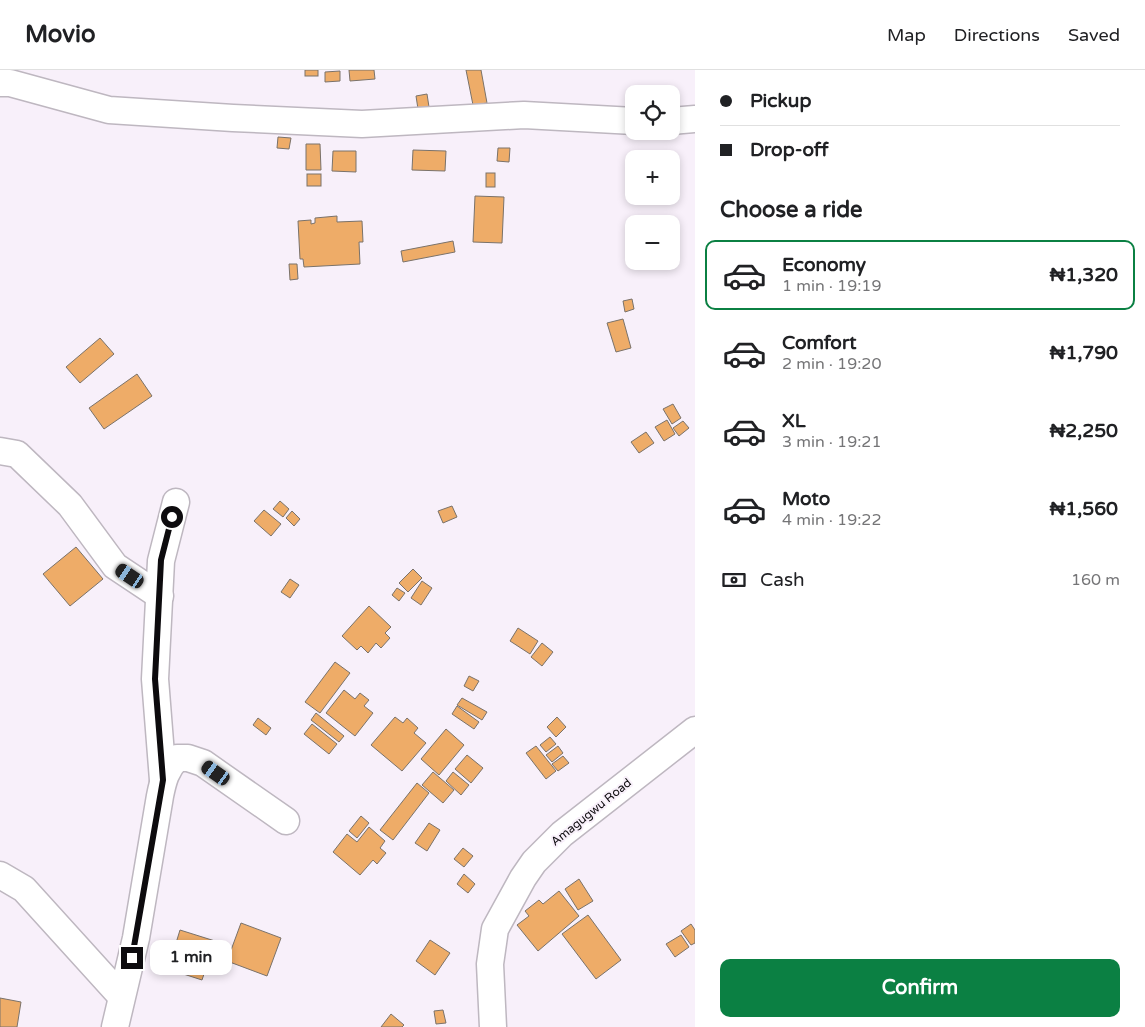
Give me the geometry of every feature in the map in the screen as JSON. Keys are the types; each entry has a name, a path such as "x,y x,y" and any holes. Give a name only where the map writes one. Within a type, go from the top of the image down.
{"street":[{"path":"0,83 10,83 109,110 233,118 362,124 524,115 625,121"},
{"path":"680,120 695,119"},
{"path":"0,451 17,454 70,506 116,566 160,596"},
{"path":"163,780 155,679 161,560 176,502"},
{"name":"Amagugwu Road","path":"493,1027 490,964 495,929 523,878 534,862 562,834 695,730"},
{"path":"114,1027 136,938 163,780 169,766 177,758 188,758 203,763 286,821"},
{"path":"0,875 24,889 121,996"}],"building":[{"path":"305,70 318,70 318,76 305,76"},
{"path":"349,70 374,70 375,79 350,81"},
{"path":"466,70 481,70 487,103 473,105"},
{"path":"340,71 340,81 325,82 325,72"},
{"path":"427,94 429,107 418,109 416,96"},
{"path":"278,137 291,138 289,149 277,148"},
{"path":"306,144 320,144 321,170 306,170"},
{"path":"498,148 510,148 509,162 497,161"},
{"path":"413,150 446,151 445,171 412,170"},
{"path":"333,151 356,151 356,172 332,171"},
{"path":"486,173 495,173 495,187 486,187"},
{"path":"307,174 321,174 321,186 307,186"},
{"path":"475,196 504,197 502,243 473,242"},
{"path":"337,216 337,222 362,221 363,242 359,242 360,264 304,267 303,259 300,259 298,221 311,220 311,224 315,223 315,218"},
{"path":"453,241 455,252 403,262 401,251"},
{"path":"289,264 297,264 298,279 290,280"},
{"path":"632,299 634,309 625,312 623,301"},
{"path":"623,319 631,348 616,352 607,323"},
{"path":"100,338 114,354 80,383 66,367"},
{"path":"137,374 152,396 104,429 89,408"},
{"path":"673,404 681,418 672,424 663,409"},
{"path":"667,420 675,434 664,441 655,427"},
{"path":"683,421 689,428 679,436 673,428"},
{"path":"646,432 654,443 639,453 631,442"},
{"path":"280,501 289,509 283,517 273,509"},
{"path":"452,506 457,517 443,523 438,511"},
{"path":"264,510 281,524 271,536 254,521"},
{"path":"292,511 300,519 294,526 286,518"},
{"path":"76,547 103,579 70,606 43,574"},
{"path":"413,569 422,578 408,592 399,583"},
{"path":"290,579 299,585 290,598 281,592"},
{"path":"422,581 432,588 421,605 411,598"},
{"path":"397,588 405,593 399,601 392,595"},
{"path":"369,606 391,627 385,633 390,638 381,648 376,643 368,653 361,646 357,650 342,636"},
{"path":"518,628 538,641 530,654 510,641"},
{"path":"542,643 553,652 542,666 531,657"},
{"path":"335,662 350,673 320,713 305,702"},
{"path":"469,676 479,681 473,691 464,686"},
{"path":"344,690 355,699 360,693 369,700 364,706 373,713 355,736 326,713"},
{"path":"462,698 487,712 482,720 457,705"},
{"path":"457,706 479,722 474,729 452,714"},
{"path":"316,713 344,736 339,742 311,720"},
{"path":"395,717 403,723 407,718 418,728 414,733 426,743 402,771 371,745"},
{"path":"557,717 566,727 556,737 547,727"},
{"path":"258,718 271,728 266,735 253,725"},
{"path":"312,724 337,744 329,754 304,734"},
{"path":"446,729 464,745 439,775 421,759"},
{"path":"550,737 556,744 546,752 540,745"},
{"path":"536,746 556,771 546,779 526,753"},
{"path":"558,746 563,753 552,762 546,755"},
{"path":"467,755 483,768 471,783 455,769"},
{"path":"563,756 569,763 558,771 552,764"},
{"path":"433,772 454,790 443,803 422,785"},
{"path":"453,772 469,785 461,795 446,781"},
{"path":"417,783 429,793 393,840 380,830"},
{"path":"361,816 369,823 357,838 349,831"},
{"path":"429,823 440,830 427,851 415,843"},
{"path":"369,827 385,841 380,848 386,853 377,864 373,860 360,875 333,852 347,834 357,842"},
{"path":"463,848 473,856 464,867 454,859"},
{"path":"464,874 475,884 468,893 457,884"},
{"path":"579,879 593,901 578,910 565,889"},
{"path":"559,891 579,916 538,951 517,925 529,916 525,911 539,900 543,904"},
{"path":"588,915 621,960 596,979 562,934"},
{"path":"241,923 281,938 267,976 227,961"},
{"path":"691,924 695,930 695,943 691,945 681,931"},
{"path":"180,930 215,941 202,980 168,969"},
{"path":"681,935 689,947 675,957 666,944"},
{"path":"430,940 450,953 435,975 416,961"},
{"path":"0,998 21,1002 17,1027 0,1027"},
{"path":"443,1010 446,1023 436,1024 434,1011"},
{"path":"391,1014 404,1025 402,1027 381,1027"}],"route":[{"path":"132,958 163,780 155,679 161,560 172,517"}]}
